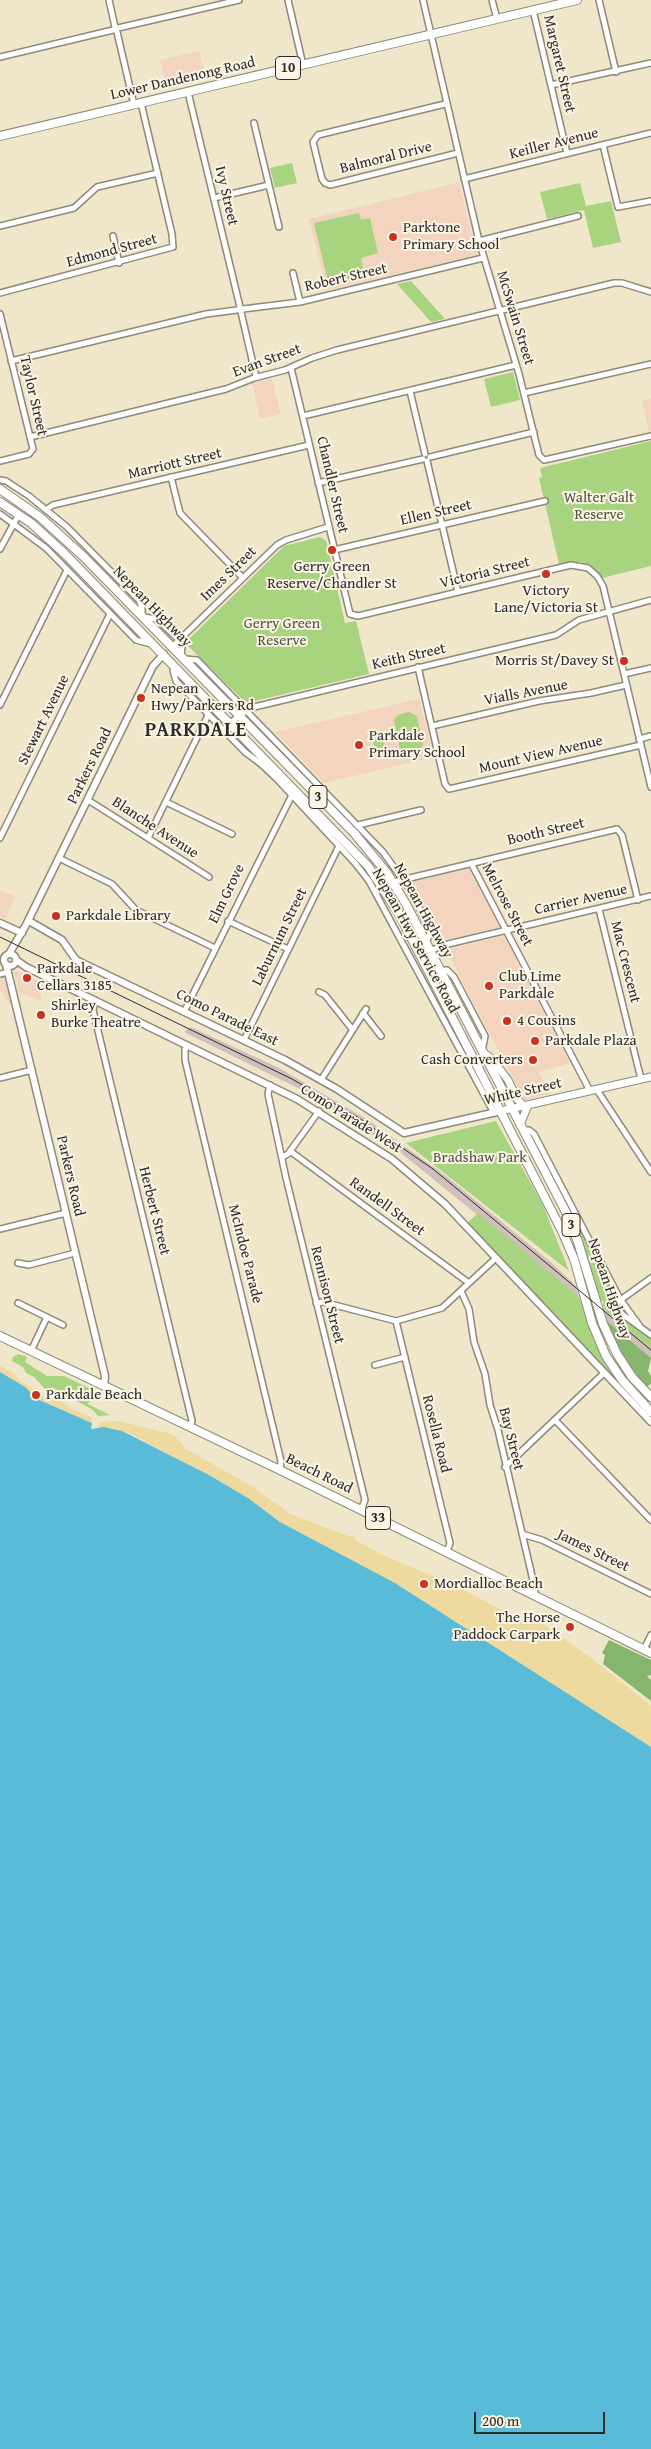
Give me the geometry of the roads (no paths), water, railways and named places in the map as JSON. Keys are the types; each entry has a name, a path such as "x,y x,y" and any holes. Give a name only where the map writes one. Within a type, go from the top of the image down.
{"main road":[{"name":"Lower Dandenong Road","path":"0,136 577,0"},
{"name":"Nepean Highway","path":"0,489 59,533 362,842 393,882 558,1197 578,1242 604,1328 617,1354 629,1372 651,1397"},
{"name":"Nepean Highway","path":"0,502 19,514 64,553 297,790 368,866 392,901 415,954 426,967 485,1080 497,1112 562,1231 574,1259 595,1329 606,1356 620,1377 651,1412"},
{"path":"164,654 172,647"},
{"path":"415,954 421,947 420,932"},
{"path":"426,967 428,948"},
{"path":"482,1052 492,1059 507,1080 517,1099 526,1106 522,1128"},
{"path":"485,1080 495,1075"},
{"name":"White Street","path":"497,1112 651,1077"},
{"name":"Beach Road","path":"0,1336 280,1470 647,1651"}],"street":[{"name":"Edmond Street","path":"0,293 168,250 174,245 158,173 109,0"},
{"path":"0,57 239,0"},
{"path":"288,0 303,65"},
{"name":"McSwain Street","path":"423,0 445,104 483,258 524,393 539,456 544,460 651,436"},
{"path":"492,0 497,19"},
{"path":"599,0 616,72"},
{"name":"Margaret Street","path":"533,10 567,153"},
{"path":"551,85 651,63"},
{"name":"Ivy Street","path":"188,92 256,377"},
{"name":"Balmoral Drive","path":"445,104 318,135 313,142 322,179 330,185 458,154"},
{"path":"254,123 279,228"},
{"name":"Keiller Avenue","path":"464,179 651,133"},
{"path":"602,145 618,207 651,201"},
{"path":"0,226 74,208 97,188 158,173"},
{"path":"214,198 269,185"},
{"path":"479,240 578,216"},
{"path":"113,236 119,263"},
{"name":"Robert Street","path":"12,360 206,314 300,302 483,258"},
{"path":"294,273 300,302"},
{"name":"Evan Street","path":"30,436 226,389 256,377 291,368 337,350 617,283 651,292"},
{"name":"Taylor Street","path":"0,314 33,449 31,453 0,461"},
{"path":"524,393 651,364"},
{"path":"303,416 516,365"},
{"name":"Chandler Street","path":"291,368 347,608"},
{"path":"410,391 458,592"},
{"path":"318,484 534,432"},
{"name":"Marriott Street","path":"47,509 171,477 309,445"},
{"path":"171,477 180,513 243,578"},
{"path":"0,480 6,481 47,509 82,541 139,600 142,607 142,617 156,619 181,638 182,658"},
{"name":"Ellen Street","path":"334,550 544,501"},
{"path":"0,514 46,548 136,640 155,645"},
{"path":"0,549 19,514"},
{"name":"Imes Street","path":"172,647 281,542 329,530"},
{"name":"Victoria Street","path":"347,608 351,615 358,616 576,564 588,568 597,576 603,586 651,787"},
{"path":"0,706 67,570"},
{"name":"Keith Street","path":"230,723 246,710 556,635 576,621 623,606 651,600"},
{"name":"Stewart Avenue","path":"0,838 110,614"},
{"name":"Parkers Road","path":"104,1386 105,1376 8,972 8,959 28,923 153,666 164,654"},
{"name":"Nepean Hwy Service Road","path":"182,658 197,660 383,852 402,879 431,930 428,948"},
{"name":"Nepean Hwy Service Road","path":"175,666 173,670 176,681 245,752 261,764 339,846 369,881 415,954 497,1112"},
{"path":"418,667 432,726"},
{"path":"624,674 651,668"},
{"name":"Vialls Avenue","path":"432,726 539,700 591,693 626,685"},
{"path":"148,838 208,715"},
{"name":"Mount View Avenue","path":"432,726 448,788 456,788 641,745"},
{"path":"639,738 651,736"},
{"name":"Elm Grove","path":"184,1012 290,796 297,790"},
{"name":"Blanche Avenue","path":"88,800 208,877"},
{"path":"166,802 232,834"},
{"path":"358,825 421,810"},
{"name":"Booth Street","path":"393,882 618,829 622,835 638,900"},
{"name":"Laburnum Street","path":"244,1040 339,846"},
{"path":"59,858 112,884 136,910 215,948"},
{"name":"Melrose Street","path":"472,863 594,1090 651,1172"},
{"name":"Carrier Avenue","path":"428,948 651,896"},
{"name":"Mac Crescent","path":"600,909 641,1079"},
{"path":"228,921 288,949"},
{"path":"0,923 22,933"},
{"name":"Como Parade East","path":"28,923 62,940 76,960 244,1040 321,1080 401,1131"},
{"name":"Como Parade West","path":"8,959 270,1085 319,1111 411,1173 445,1204 651,1422"},
{"path":"0,974 8,972"},
{"path":"319,992 324,995 352,1029"},
{"name":"Herbert Street","path":"95,1000 93,1010 192,1421 190,1427"},
{"path":"321,1080 364,1011 381,1036"},
{"name":"McIndoe Parade","path":"187,1045 184,1050 185,1060 281,1461 280,1470"},
{"path":"0,1078 32,1070"},
{"name":"Rennison Street","path":"270,1085 268,1094 282,1157 365,1500 361,1510"},
{"path":"282,1157 290,1151 319,1111"},
{"name":"White Street","path":"401,1131 409,1133 497,1112"},
{"path":"522,1128 534,1134 620,1299 639,1324 651,1335"},
{"name":"Randell Street","path":"290,1151 470,1283"},
{"path":"558,1197 563,1198 572,1208"},
{"path":"0,1229 66,1213"},
{"path":"18,1263 29,1265 76,1253"},
{"path":"316,1303 325,1302 396,1321 439,1310 496,1258"},
{"path":"620,1299 651,1278"},
{"name":"Bay Street","path":"461,1291 469,1309 474,1342 485,1374 490,1405 498,1430 505,1467 535,1589 534,1595"},
{"path":"18,1303 63,1325"},
{"path":"31,1351 47,1317"},
{"name":"Rosella Road","path":"396,1321 450,1543 447,1552"},
{"path":"375,1365 405,1357"},
{"path":"505,1467 604,1373"},
{"path":"555,1420 651,1520"},
{"name":"James Street","path":"522,1534 542,1540 651,1594"},
{"path":"647,1651 651,1635"}],"water":[{"path":"0,1372 25,1387 37,1399 92,1423 91,1429 104,1427 122,1431 209,1475 248,1498 280,1522 395,1583 651,1747 651,2449 0,2449"}],"railway":[{"path":"0,937 292,1079 359,1118 433,1169 651,1350"}],"place":[{"name":"Parktone Primary School","path":"393,237"},
{"name":"Gerry Green Reserve/Chandler St","path":"332,550"},
{"name":"Victory Lane/Victoria St","path":"546,574"},
{"name":"Morris St/Davey St","path":"624,661"},
{"name":"Nepean Hwy/Parkers Rd","path":"141,698"},
{"name":"Parkdale Primary School","path":"359,745"},
{"name":"Parkdale Library","path":"56,916"},
{"name":"Parkdale Cellars 3185","path":"27,978"},
{"name":"Club Lime Parkdale","path":"489,986"},
{"name":"Shirley Burke Theatre","path":"41,1015"},
{"name":"4 Cousins","path":"507,1021"},
{"name":"Parkdale Plaza","path":"535,1041"},
{"name":"Cash Converters","path":"533,1060"},
{"name":"Parkdale Beach","path":"36,1395"},
{"name":"Mordialloc Beach","path":"424,1584"},
{"name":"The Horse Paddock Carpark","path":"570,1627"}],"district":[{"name":"PARKDALE","path":"196,731"}],"park label":[{"name":"Walter Galt Reserve","path":"599,506"},
{"name":"Gerry Green Reserve","path":"282,632"},
{"name":"Bradshaw Park","path":"480,1158"}]}
